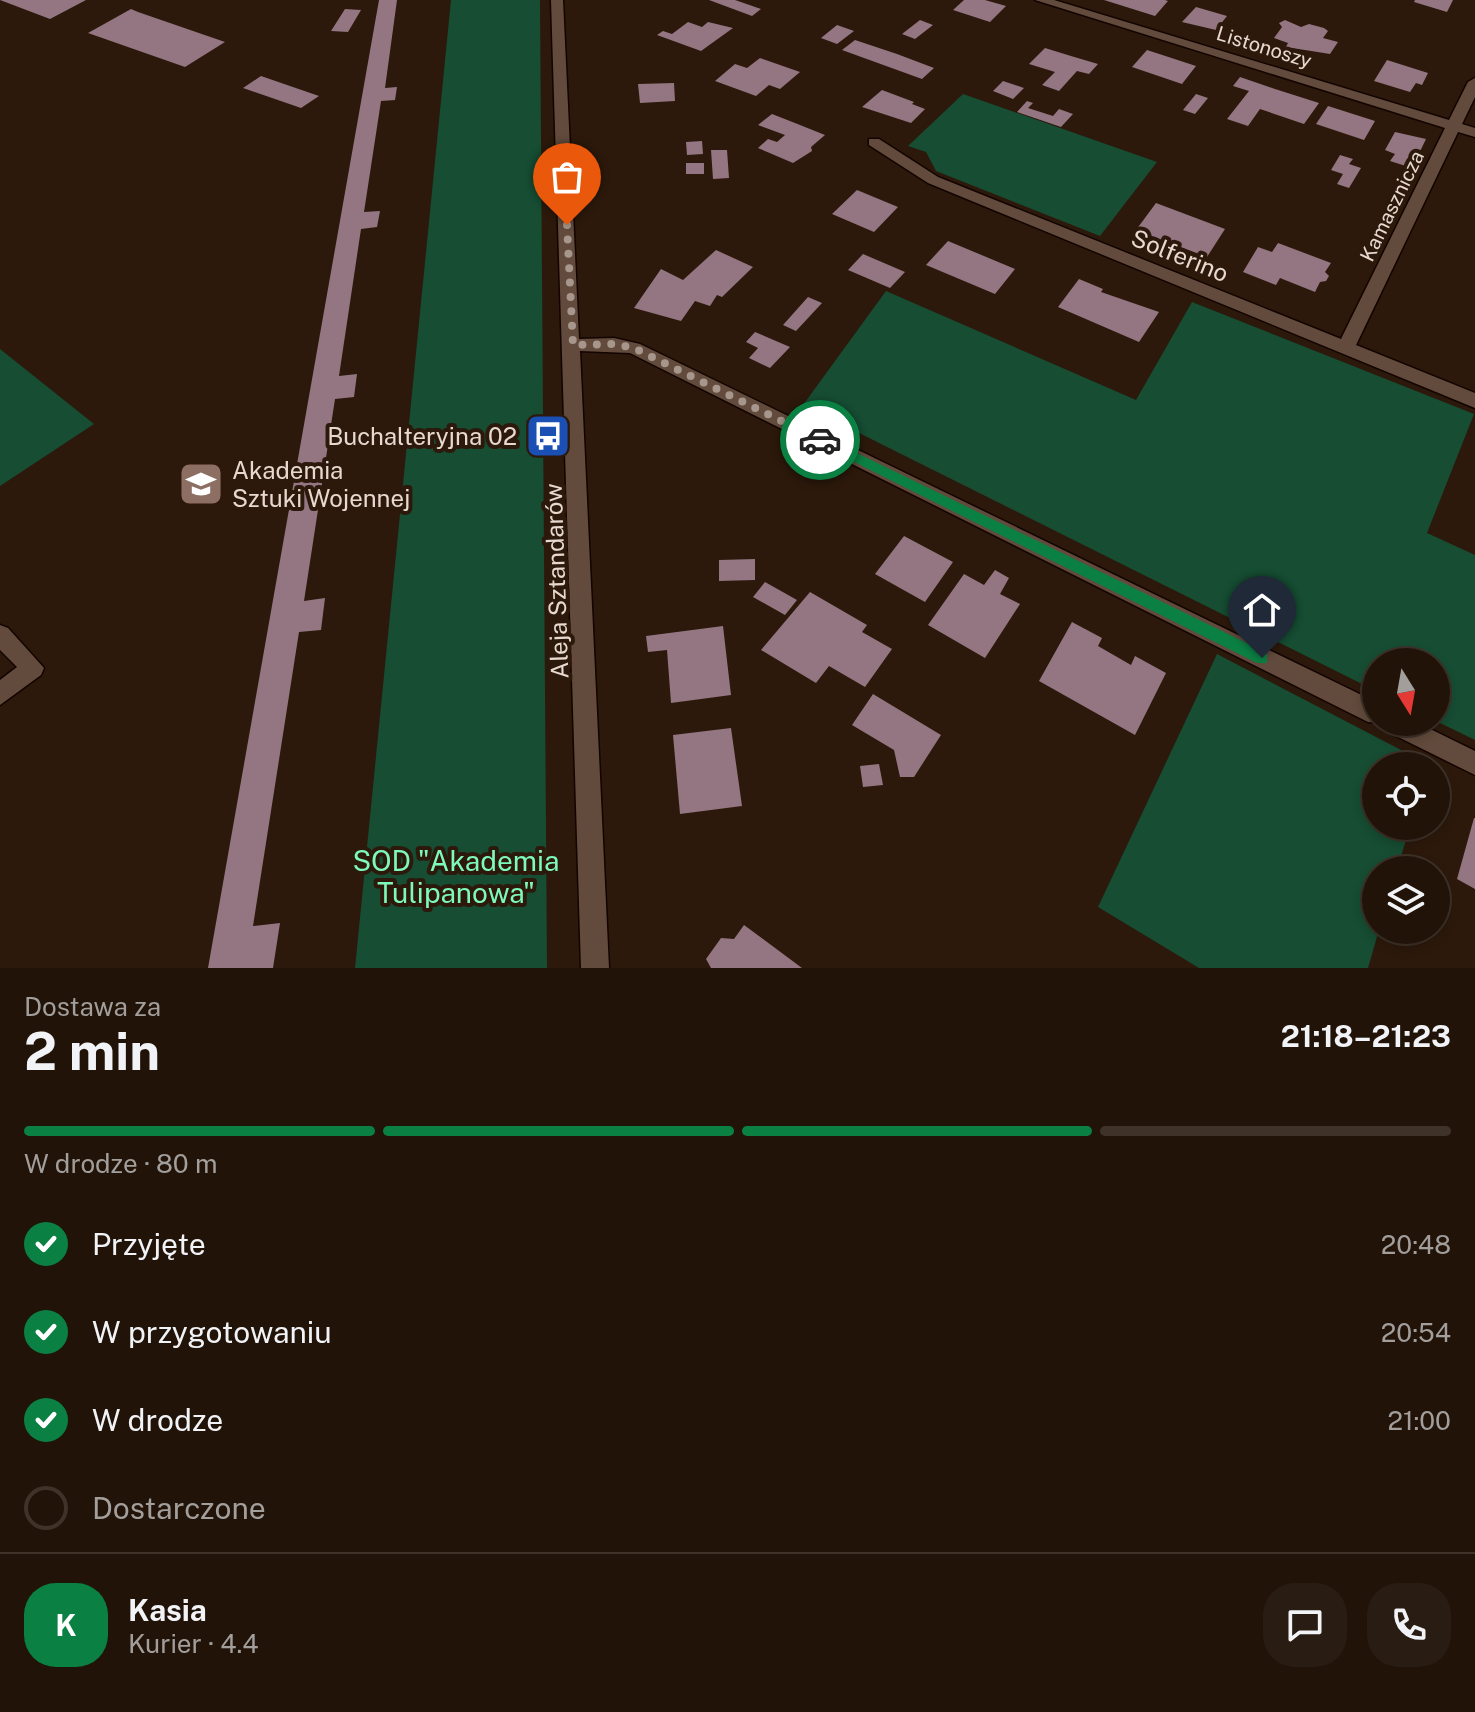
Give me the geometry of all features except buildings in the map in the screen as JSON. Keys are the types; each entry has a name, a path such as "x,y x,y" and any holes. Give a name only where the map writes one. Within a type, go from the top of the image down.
{"street":[{"name":"Aleja Sztandarów","path":"557,0 573,345 595,968"},
{"name":"Listonoszy","path":"1041,0 1475,133"},
{"name":"Kamasznicza","path":"1345,349 1475,82"},
{"name":"Solferino","path":"874,142 933,180 1475,401"},
{"path":"573,345 614,344 634,348 1362,707"},
{"path":"0,635 33,668 0,694"},
{"path":"1420,736 1475,763"}],"green space":[{"name":"SOD \"Akademia Tulipanowa\"","path":"451,0 540,0 547,968 355,968"},
{"path":"963,94 1157,162 1100,236 936,171 926,152 908,146"},
{"path":"886,291 1136,400 1192,302 1474,414 1427,533 1475,555 1475,740 1450,728 1450,648 1362,648 1362,684 803,405"},
{"path":"0,349 94,424 0,486"},
{"path":"1217,654 1362,730 1362,736 1374,736 1405,752 1362,752 1362,840 1406,840 1401,856 1362,856 1362,944 1375,944 1368,968 1199,968 1098,907"}],"way so far":[{"path":"567,225 573,345 614,344 634,348 820,440"}],"place":[{"name":"Buchalteryjna 02","path":"548,436"},
{"name":"Akademia Sztuki Wojennej","path":"201,484"}],"route":[{"path":"820,440 1262,658"}]}
